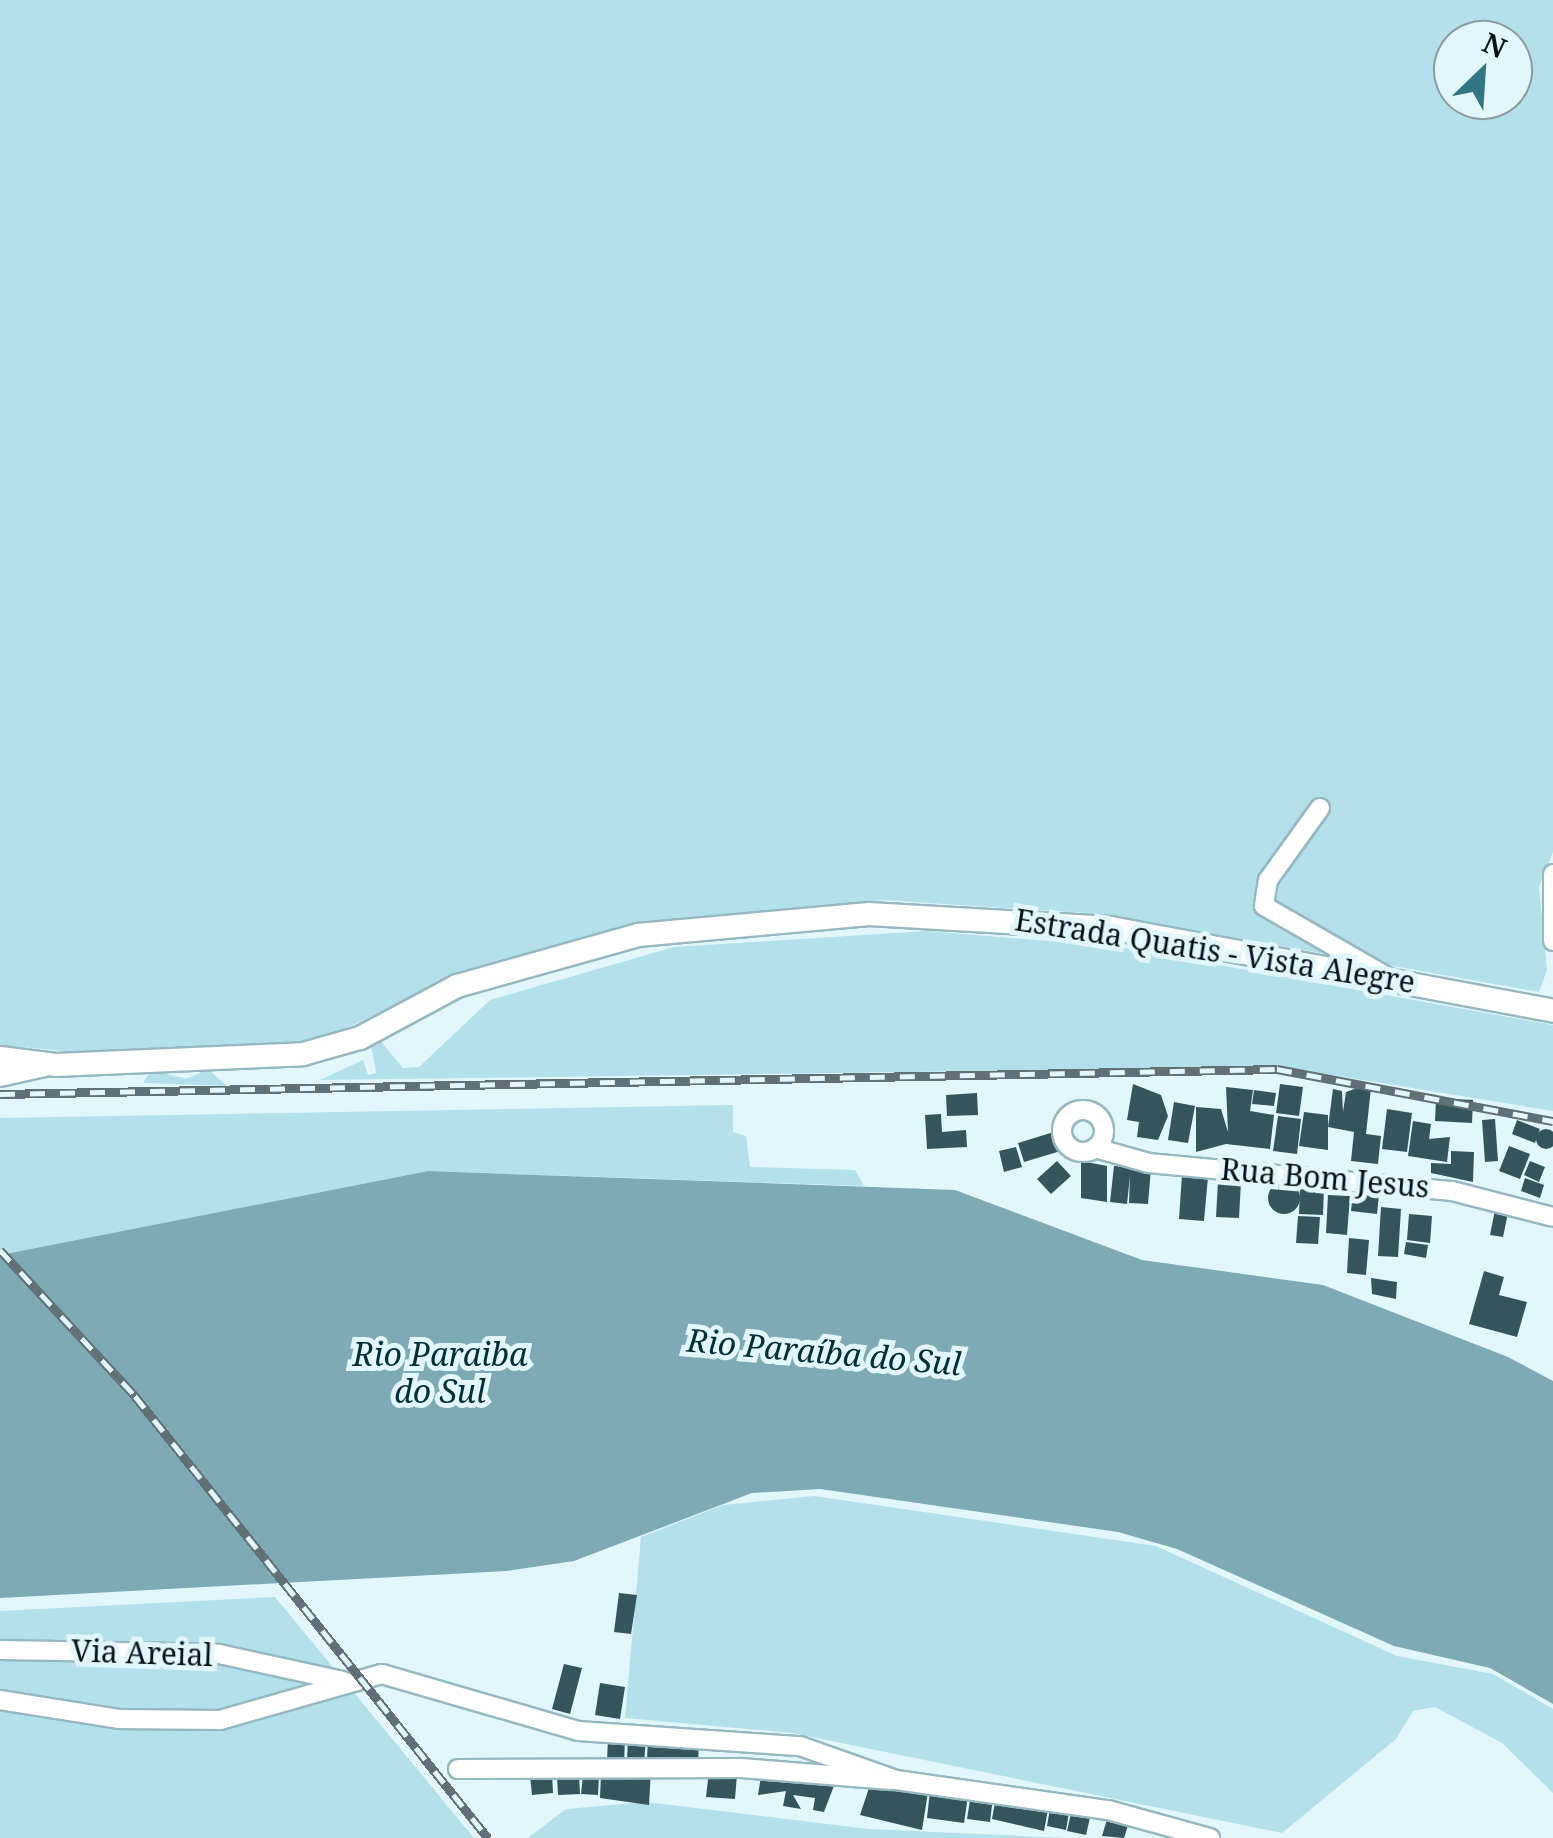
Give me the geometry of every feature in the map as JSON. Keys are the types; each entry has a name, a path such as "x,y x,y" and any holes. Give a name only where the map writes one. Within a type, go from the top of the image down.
{"street":[{"path":"1320,808 1268,880 1264,906 1390,978"},
{"path":"1553,874 1553,941"},
{"name":"Estrada Quatis - Vista Alegre","path":"0,1058 56,1065 333,1049 457,986 638,935 746,920 1013,916 1390,978 1553,1010"},
{"path":"0,1077 56,1065"},
{"name":"Rua Bom Jesus","path":"1095,1148 1149,1163 1452,1190 1553,1217"},
{"name":"Via Areial","path":"0,1650 219,1654 343,1682"},
{"path":"0,1700 118,1719 220,1720 382,1674 423,1681 578,1731 800,1746 896,1780"},
{"path":"458,1769 741,1768 896,1780 1108,1810 1210,1838"}],"shaded area":[{"path":"0,0 1553,0 1553,852 1539,887 1547,970 1539,992 1101,914 881,900 636,925 461,973 318,1042 84,1053 0,1045"},
{"path":"926,931 1113,946 1553,1025 1553,1111 1283,1067 320,1080 363,1060 368,1075 376,1073 371,1044 379,1039 403,1068 419,1067 490,1000 674,947"},
{"path":"208,1069 227,1086 143,1083 151,1070 186,1079"},
{"path":"733,1105 733,1132 746,1136 750,1167 855,1170 864,1186 428,1171 0,1255 0,1118"},
{"path":"814,1496 1156,1546 1397,1656 1493,1674 1553,1709 1553,1793 1502,1743 1435,1707 1413,1711 1396,1739 1282,1833 792,1733 625,1718 641,1537 723,1505"},
{"path":"275,1597 474,1838 0,1838 0,1611"},
{"path":"646,1802 868,1829 1066,1838 528,1838 566,1809"}],"water":[{"name":"Rio Paraiba do Sul","path":"428,1171 955,1190 1142,1260 1323,1285 1508,1357 1553,1381 1553,1704 1490,1668 1394,1646 1177,1549 1118,1532 820,1489 752,1493 574,1561 507,1571 0,1598 0,1255"}],"building":[{"path":"1133,1084 1161,1095 1168,1116 1158,1140 1137,1137 1139,1122 1127,1120"},
{"path":"1280,1084 1303,1087 1299,1116 1276,1113"},
{"path":"1226,1087 1253,1090 1250,1111 1274,1115 1270,1149 1226,1144 1196,1152 1196,1107 1221,1109 1228,1132"},
{"path":"1371,1088 1366,1134 1381,1136 1378,1164 1351,1161 1354,1132 1328,1127 1333,1089 1342,1091 1343,1112 1346,1092"},
{"path":"1254,1090 1276,1093 1274,1106 1252,1104"},
{"path":"977,1093 978,1115 947,1116 946,1095"},
{"path":"1436,1098 1473,1100 1472,1123 1435,1121"},
{"path":"1174,1102 1195,1106 1188,1143 1168,1140"},
{"path":"1387,1109 1412,1113 1407,1152 1382,1149"},
{"path":"1304,1112 1328,1115 1328,1150 1299,1146"},
{"path":"941,1114 942,1132 966,1130 967,1147 927,1149 925,1115"},
{"path":"1278,1116 1301,1119 1297,1154 1273,1151"},
{"path":"1495,1119 1498,1161 1485,1162 1482,1120"},
{"path":"1517,1120 1540,1129 1535,1143 1512,1134"},
{"path":"1413,1121 1431,1124 1429,1139 1450,1137 1447,1162 1408,1156"},
{"path":"1546,1129 1556,1139 1546,1149 1536,1139"},
{"path":"1057,1131 1064,1150 1024,1162 1018,1143"},
{"path":"1509,1146 1530,1154 1520,1179 1499,1171"},
{"path":"1016,1147 1022,1167 1004,1172 999,1151"},
{"path":"1451,1151 1474,1152 1473,1182 1431,1173 1431,1163 1451,1164"},
{"path":"1057,1161 1071,1176 1051,1194 1037,1179"},
{"path":"1081,1161 1107,1166 1107,1202 1081,1198"},
{"path":"1530,1161 1545,1167 1539,1182 1524,1175"},
{"path":"1114,1166 1151,1169 1148,1204 1129,1203 1130,1176 1127,1204 1110,1202"},
{"path":"1182,1175 1208,1177 1204,1221 1179,1219"},
{"path":"1525,1178 1544,1185 1540,1198 1521,1191"},
{"path":"1218,1181 1241,1182 1239,1218 1216,1217"},
{"path":"1284,1182 1295,1187 1300,1198 1295,1209 1284,1214 1273,1209 1268,1198 1273,1187"},
{"path":"1300,1186 1324,1187 1323,1215 1299,1214"},
{"path":"1353,1191 1379,1194 1377,1214 1351,1211"},
{"path":"1328,1195 1350,1196 1347,1235 1326,1233"},
{"path":"1381,1207 1401,1209 1398,1257 1378,1256"},
{"path":"1495,1210 1508,1213 1503,1237 1490,1235"},
{"path":"1409,1214 1432,1216 1430,1243 1407,1240"},
{"path":"1298,1216 1320,1217 1318,1244 1296,1243"},
{"path":"1349,1238 1369,1240 1366,1275 1347,1273"},
{"path":"1406,1242 1428,1245 1426,1258 1404,1254"},
{"path":"1484,1271 1504,1277 1499,1295 1527,1302 1517,1337 1469,1324"},
{"path":"1371,1278 1397,1282 1396,1299 1372,1294"},
{"path":"619,1593 637,1595 631,1634 614,1632"},
{"path":"564,1664 582,1668 570,1714 552,1709"},
{"path":"600,1683 625,1687 620,1719 595,1715"},
{"path":"628,1737 646,1738 644,1763 627,1762"},
{"path":"608,1739 625,1740 624,1763 607,1761"},
{"path":"648,1739 699,1742 698,1764 647,1760"},
{"path":"651,1769 649,1805 600,1798 601,1775"},
{"path":"762,1770 835,1783 824,1812 813,1810 815,1798 793,1795 801,1809 783,1806 786,1791 758,1795"},
{"path":"709,1771 737,1774 735,1799 706,1797"},
{"path":"552,1773 553,1793 532,1795 530,1775"},
{"path":"579,1775 580,1794 558,1795 557,1776"},
{"path":"583,1775 599,1776 598,1795 581,1794"},
{"path":"870,1785 928,1792 922,1830 860,1815"},
{"path":"930,1791 968,1796 964,1823 927,1818"},
{"path":"971,1794 993,1797 990,1822 967,1819"},
{"path":"996,1797 1049,1804 1044,1831 992,1819"},
{"path":"1051,1803 1070,1807 1066,1830 1047,1826"},
{"path":"1072,1809 1091,1813 1086,1835 1067,1831"},
{"path":"1109,1813 1130,1819 1124,1838 1102,1836"}],"railway":[{"path":"0,1094 1277,1069 1553,1121"},
{"path":"0,1250 135,1396 488,1838"}],"water label":[{"name":"Rio Paraíba do Sul","path":"824,1352"}]}
